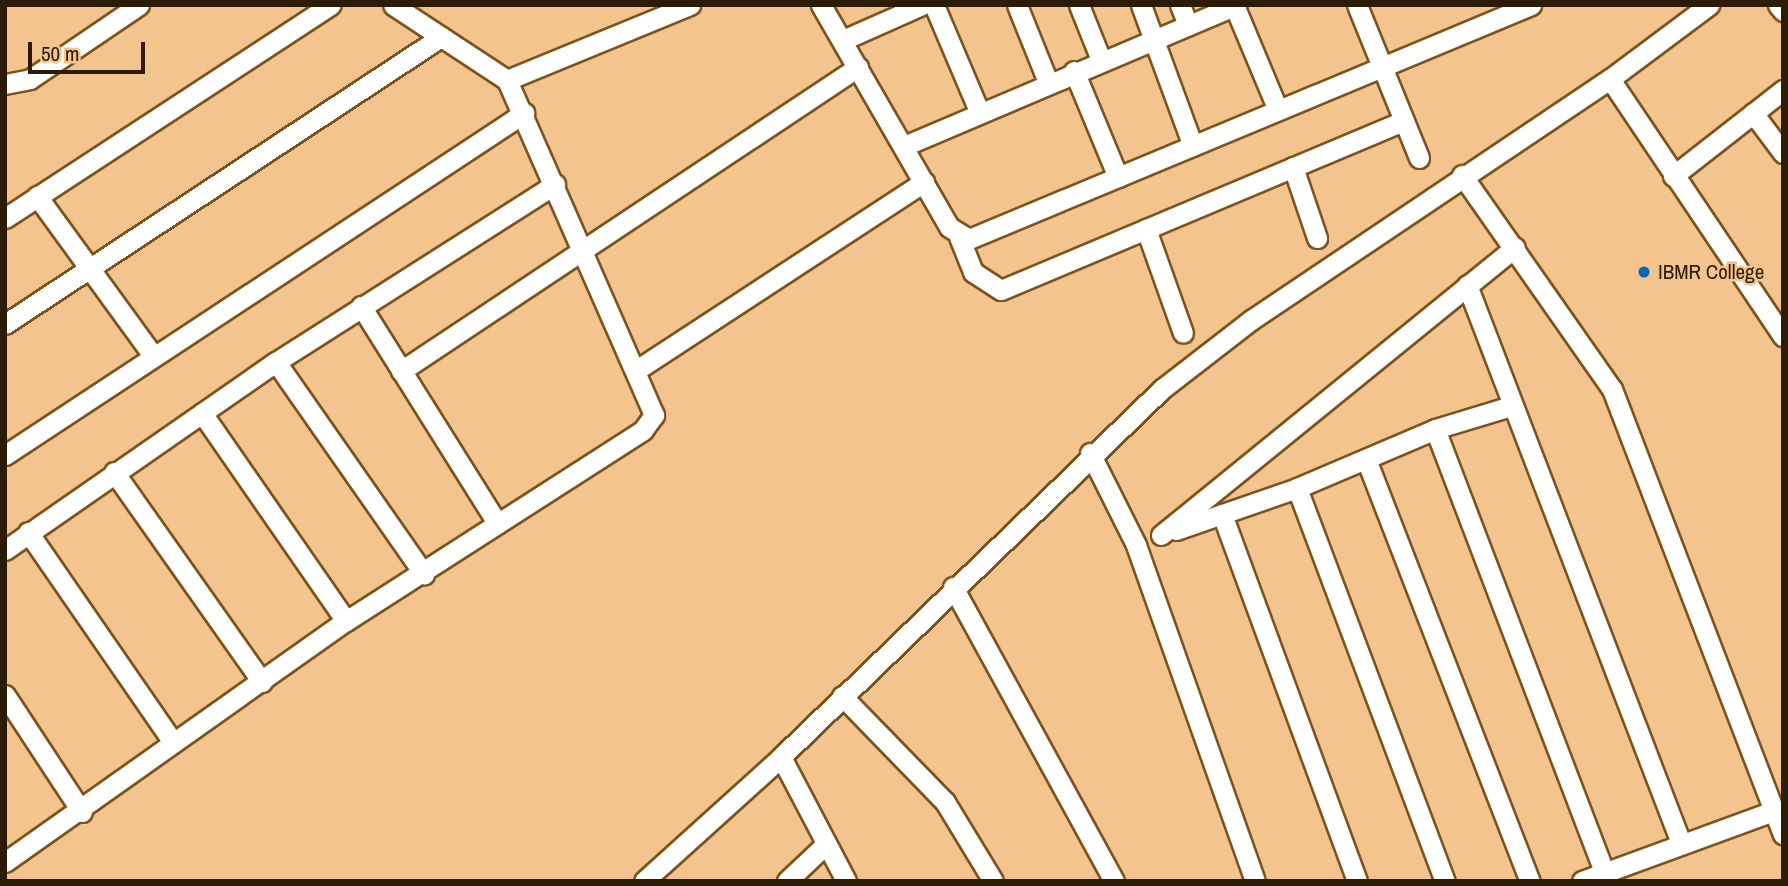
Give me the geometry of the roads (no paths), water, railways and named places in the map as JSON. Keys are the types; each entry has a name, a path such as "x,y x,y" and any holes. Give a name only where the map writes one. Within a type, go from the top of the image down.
{"street":[{"path":"5,84 30,79 139,5"},
{"path":"5,218 330,5"},
{"path":"5,862 82,812 173,742 346,621 424,574 643,430 654,415 638,369 507,80 394,5"},
{"path":"507,80 690,5"},
{"path":"821,5 959,237 973,272 1001,290 1404,121"},
{"path":"843,40 922,5"},
{"path":"934,5 979,111"},
{"path":"1017,5 1048,82"},
{"path":"1079,5 1101,60"},
{"path":"1141,5 1193,146"},
{"path":"1180,5 1188,25"},
{"path":"904,145 1235,5 1278,110"},
{"path":"1357,5 1419,158"},
{"path":"959,237 978,236 1531,5"},
{"path":"644,881 781,757 1090,453 1251,320 1462,175 1610,79 1709,5"},
{"path":"1778,5 1783,12"},
{"path":"5,324 441,37"},
{"path":"401,371 583,245 858,67"},
{"path":"1074,71 1118,177"},
{"path":"1610,79 1783,336"},
{"path":"1673,176 1783,90"},
{"path":"5,455 152,354 524,113"},
{"path":"1753,113 1783,153"},
{"path":"1293,167 1317,238"},
{"path":"1462,175 1612,389 1783,834"},
{"path":"638,369 924,182"},
{"path":"5,550 275,362 555,184"},
{"path":"37,197 152,354"},
{"path":"1146,229 1183,333"},
{"path":"1161,535 1515,247"},
{"path":"1467,285 1511,406 1681,844"},
{"path":"361,306 498,524"},
{"path":"275,362 424,574"},
{"path":"1136,545 1297,488 1436,429 1511,406"},
{"path":"202,413 346,621"},
{"path":"1436,429 1604,872"},
{"path":"1090,453 1136,545 1255,881"},
{"path":"1366,459 1530,881"},
{"path":"114,472 262,682"},
{"path":"1297,488 1445,881"},
{"path":"1222,514 1357,881"},
{"path":"28,532 173,742"},
{"path":"953,587 1114,881"},
{"path":"5,695 82,812"},
{"path":"842,696 939,794 993,881"},
{"path":"781,757 846,881"},
{"path":"1581,881 1773,811"},
{"path":"787,881 826,844"}],"place":[{"name":"IBMR College","path":"1644,272"}]}
